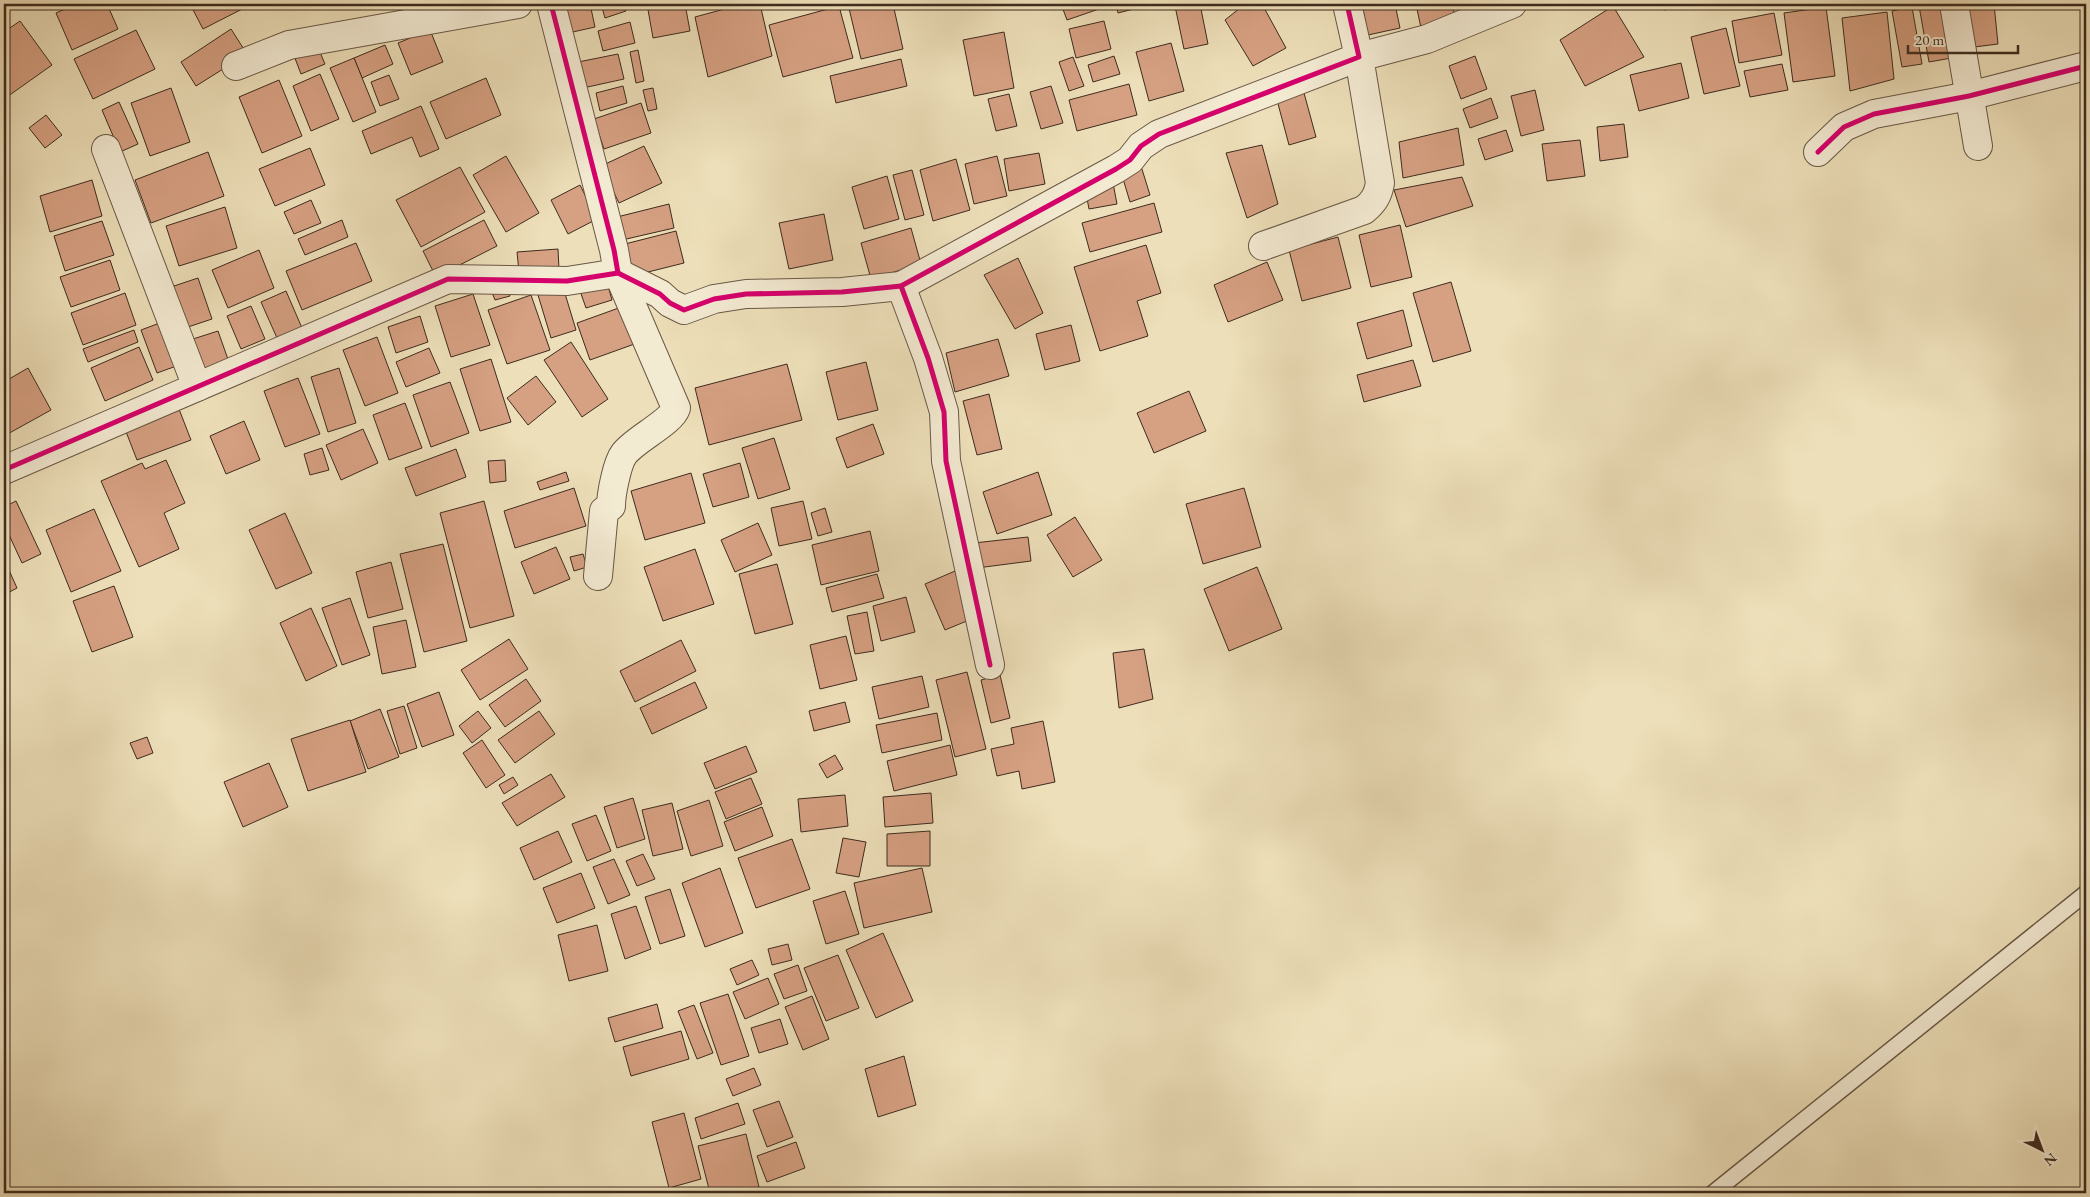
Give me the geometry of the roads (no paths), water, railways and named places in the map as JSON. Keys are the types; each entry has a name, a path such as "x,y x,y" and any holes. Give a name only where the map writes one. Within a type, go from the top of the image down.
{"street":[{"path":"236,66 289,45 518,4"},
{"path":"551,4 614,250 618,273 676,408 671,416 630,447 621,458 611,506 604,511 598,576"},
{"path":"1263,246 1364,210 1378,196 1380,183 1359,57 1347,4"},
{"path":"4,470 448,279 567,281 618,273 660,294 670,303 684,310 714,299 746,294 842,292 901,286 1116,169 1130,160 1141,146 1159,134 1359,57 1427,39 1512,4"},
{"path":"1954,4 1978,146"},
{"path":"1818,152 1844,127 1874,114 1969,96 2086,66"},
{"path":"106,149 197,387"},
{"path":"901,286 928,358 944,412 946,461 990,665"}],"lane":[{"path":"1713,1193 2086,893"}]}
